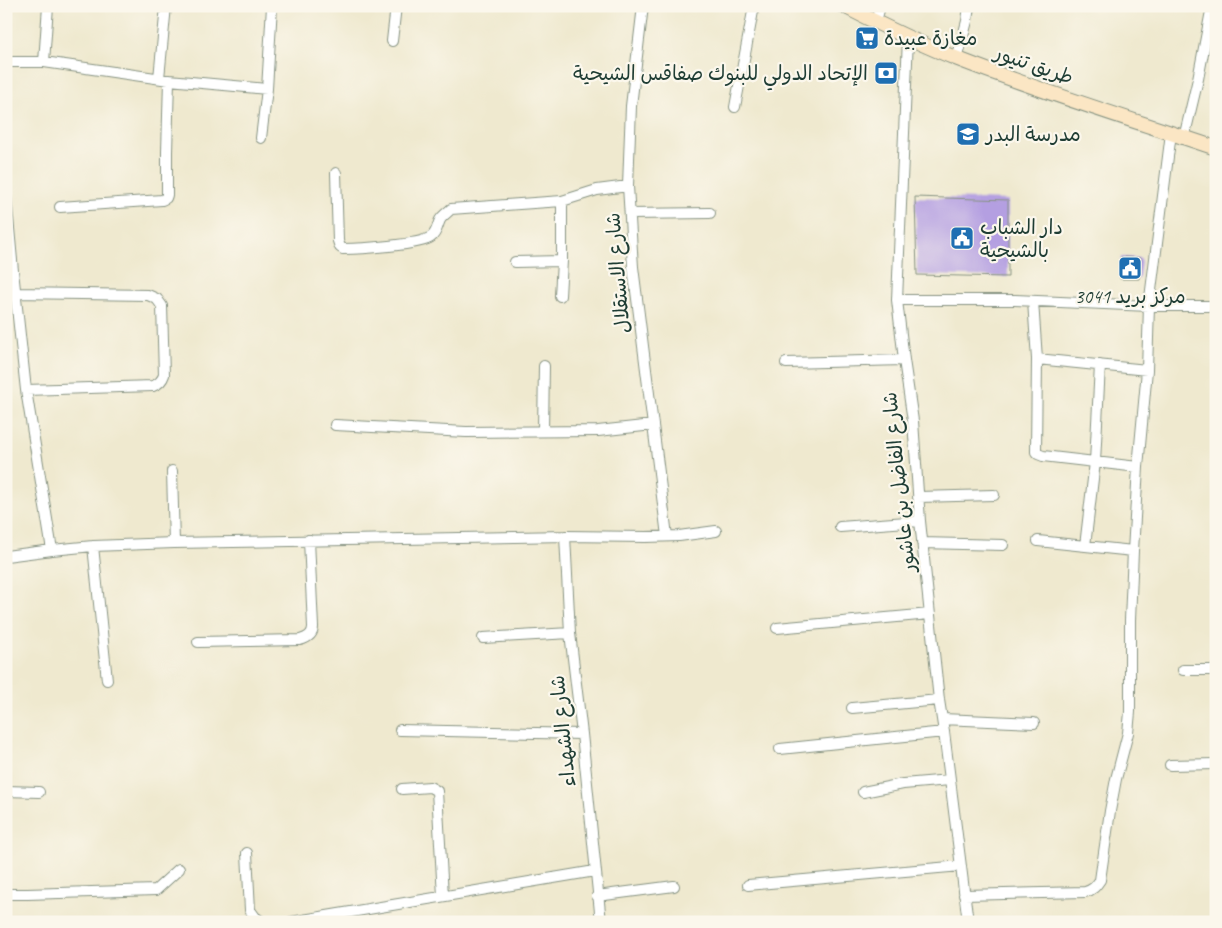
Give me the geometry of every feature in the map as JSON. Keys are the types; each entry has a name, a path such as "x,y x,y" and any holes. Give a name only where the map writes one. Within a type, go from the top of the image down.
{"main road":[{"name":"طريق تنيور","path":"844,6 908,38 957,59 1216,148"}],"street":[{"path":"44,62 48,6"},
{"path":"60,207 162,200 166,198 167,143 164,79 166,6"},
{"path":"262,138 272,6"},
{"path":"392,42 396,6"},
{"name":"شارع الاستقلال","path":"643,6 631,106 628,186 633,267 667,536"},
{"path":"735,107 754,6"},
{"path":"876,22 880,6"},
{"path":"957,59 967,21 968,6"},
{"path":"1184,138 1212,6"},
{"name":"شارع الفاضل بن عاشور","path":"908,38 897,300 913,421 922,543 939,700 968,922"},
{"path":"6,62 44,62 164,79 267,89"},
{"path":"964,895 1085,892 1096,886 1100,880 1110,811 1129,719 1133,551 1147,370 1149,306 1171,133"},
{"path":"336,173 338,241 343,249 426,240 432,237 440,220 451,210 562,201 598,190 628,186"},
{"path":"6,196 9,271 15,293 26,390 52,550"},
{"path":"560,296 562,201"},
{"path":"630,214 710,213"},
{"path":"515,262 562,261"},
{"path":"15,293 148,294 157,298 162,306 164,375 157,385 26,390"},
{"path":"897,300 1015,300 1149,306 1216,306"},
{"path":"1033,301 1037,359 1036,452 1043,456 1138,467"},
{"path":"1037,359 1147,370"},
{"path":"786,363 904,360"},
{"path":"1084,546 1095,462 1100,365"},
{"path":"543,431 544,366"},
{"path":"335,425 466,432 598,431 652,426"},
{"path":"172,471 174,543"},
{"path":"918,497 994,495"},
{"path":"840,527 920,521"},
{"path":"6,556 93,546 174,543 565,536 646,537 678,536 716,531"},
{"name":"شارع الشهداء","path":"565,536 570,633 582,734 600,922"},
{"path":"198,642 300,640 308,636 312,632 313,627 309,540"},
{"path":"1038,542 1133,551"},
{"path":"922,543 1003,545"},
{"path":"93,546 107,680"},
{"path":"777,628 930,614"},
{"path":"483,638 570,633"},
{"path":"1183,670 1216,670"},
{"path":"852,708 939,700"},
{"path":"942,719 1034,724"},
{"path":"400,730 582,734"},
{"path":"780,749 944,732"},
{"path":"1170,764 1216,764"},
{"path":"863,792 903,784 950,780"},
{"path":"402,789 430,788 437,791 443,896"},
{"path":"6,791 39,792"},
{"path":"247,853 250,910 262,922"},
{"path":"748,885 961,866"},
{"path":"6,894 156,890 179,869"},
{"path":"291,922 343,917 443,896 595,871"},
{"path":"597,896 674,886"}],"building":[{"name":"دار الشباب بالشيحية","path":"915,197 1008,200 1008,277 917,275"},
{"name":"مركز بريد 3041","path":"1121,257 1141,258 1139,279 1120,279"}],"place":[{"name":"مغازة عبيدة","path":"867,38"},
{"name":"الإتحاد الدولي للبنوك صفاقس الشيحية","path":"886,73"},
{"name":"مدرسة البدر","path":"968,134"},
{"name":"دار الشباب بالشيحية","path":"962,238"},
{"name":"مركز بريد 3041","path":"1130,268"}]}
